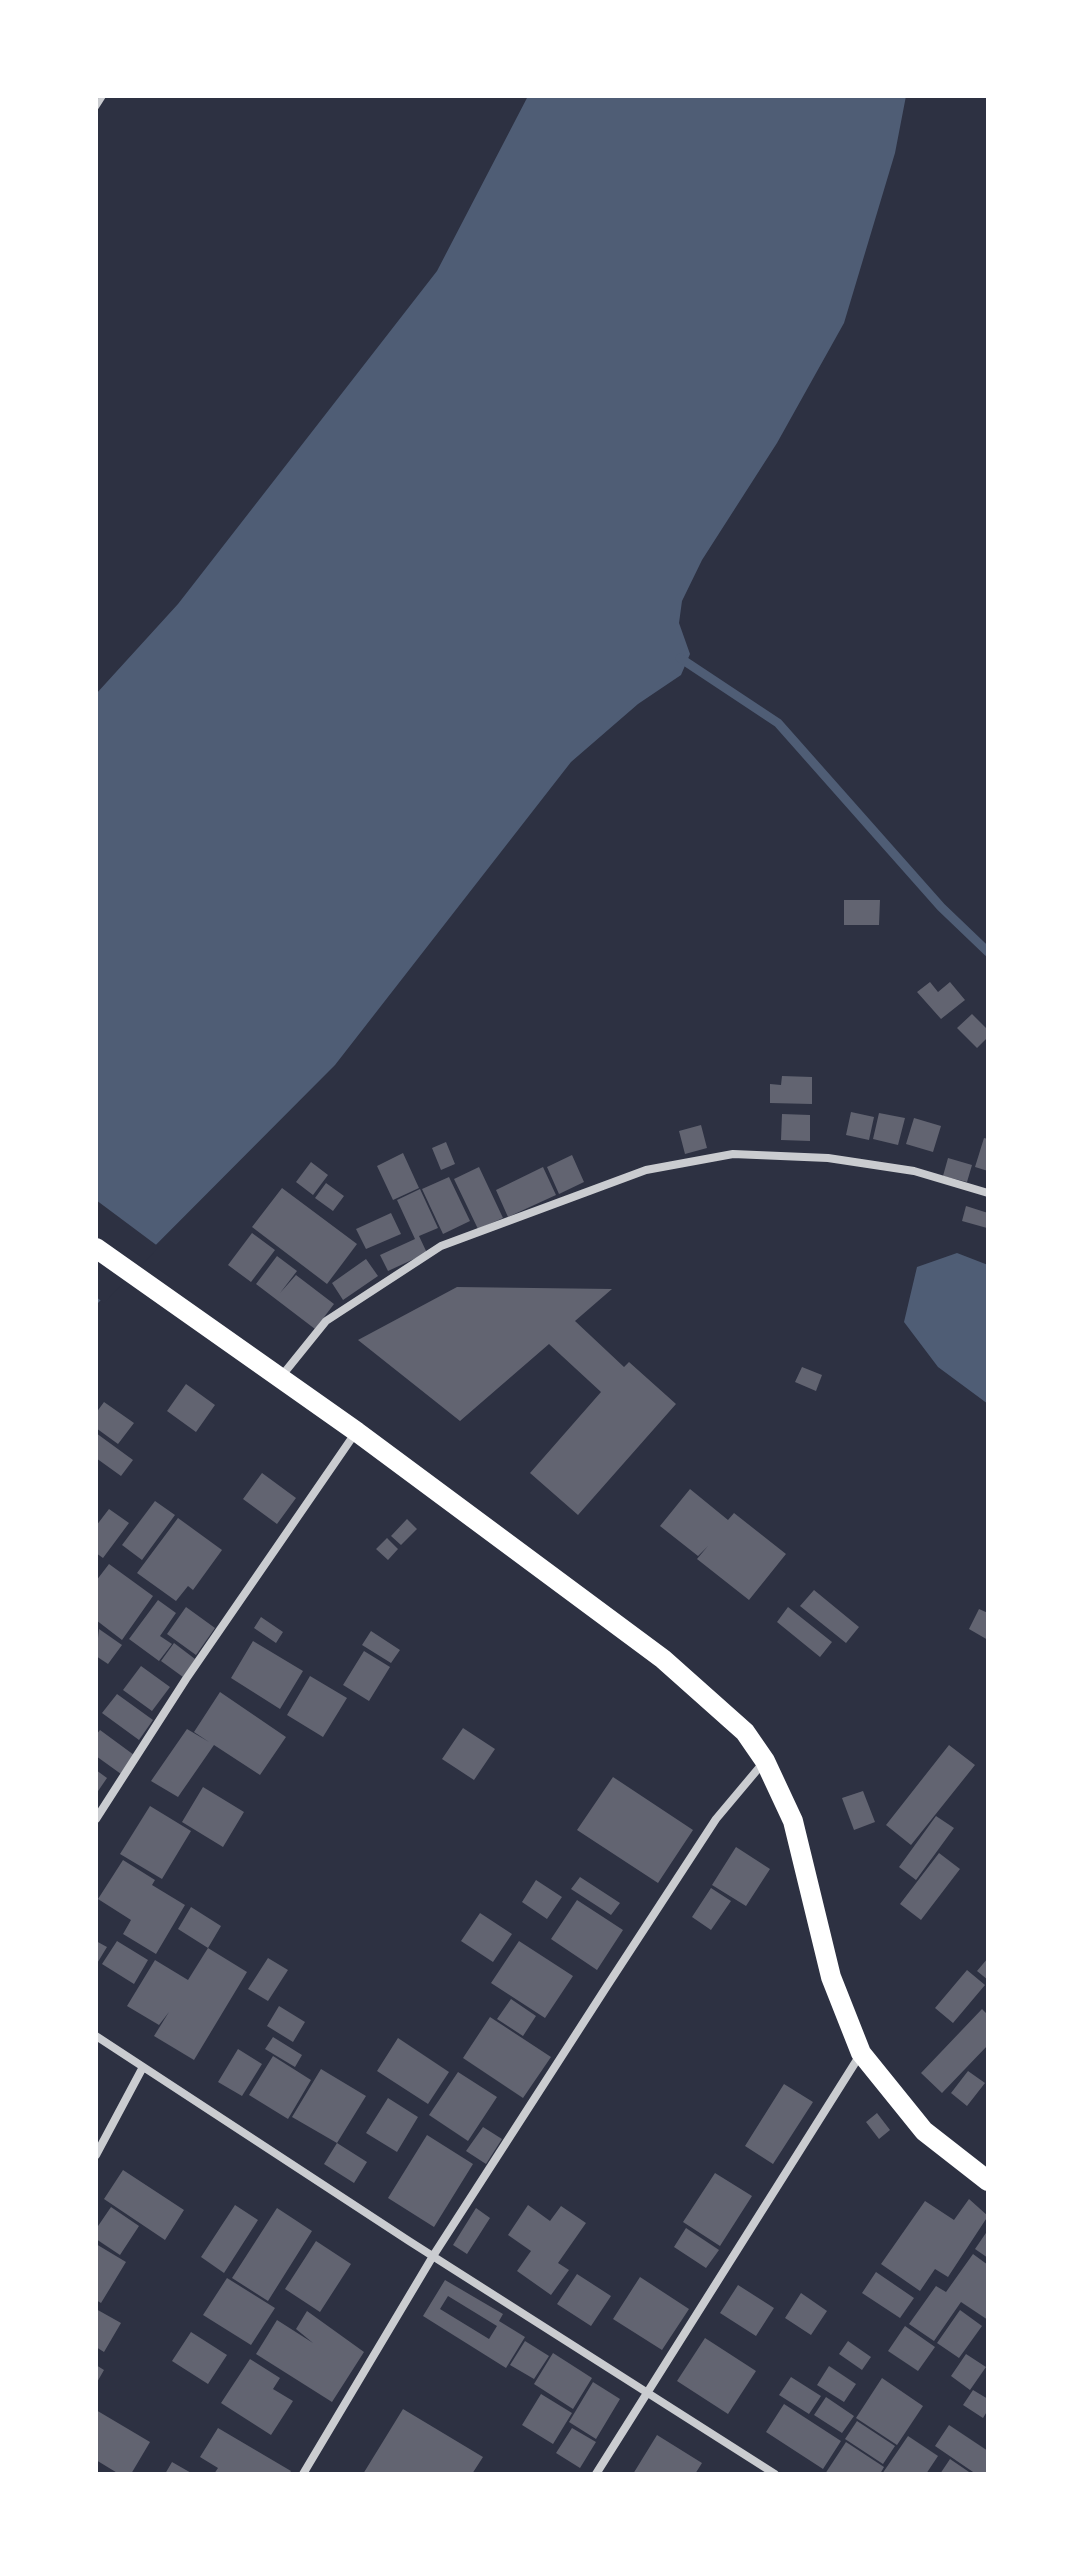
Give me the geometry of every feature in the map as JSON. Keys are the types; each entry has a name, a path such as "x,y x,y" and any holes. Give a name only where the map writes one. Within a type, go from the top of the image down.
{"main road":[{"path":"96,1248 357,1432 663,1659 737,1724 765,1761 793,1821 831,1977 861,2053 924,2131 988,2181"}],"street":[{"path":"280,1378 326,1321 441,1246 646,1170 733,1154 828,1158 914,1171 988,1193"},
{"path":"96,1819 201,1656 357,1432"},
{"path":"303,2474 433,2256 716,1819 765,1761"},
{"path":"96,2036 775,2474"},
{"path":"596,2474 861,2053"},
{"path":"96,2155 143,2067"}],"lane":[{"path":"96,107 103,96"}],"water":[{"path":"528,96 906,96 895,153 844,323 777,443 702,560 682,601 679,623 690,654 681,675 638,704 571,762 335,1065 96,1305 96,694 178,604 437,271"},
{"path":"957,1253 988,1265 988,1404 938,1367 904,1322 917,1267"}],"pier":[{"path":"96,1200 159,1247 104,1303 96,1297"}],"building":[{"path":"844,900 880,900 879,925 844,925"},
{"path":"930,982 938,992 950,982 965,1000 941,1019 917,992"},
{"path":"972,1014 988,1030 988,1037 977,1048 957,1028"},
{"path":"782,1076 812,1077 812,1104 770,1103 770,1084 781,1085"},
{"path":"851,1112 874,1117 869,1140 846,1135"},
{"path":"879,1113 905,1118 898,1145 873,1139"},
{"path":"782,1114 810,1115 810,1141 781,1140"},
{"path":"914,1118 941,1126 933,1152 906,1144"},
{"path":"701,1125 707,1148 685,1154 679,1131"},
{"path":"984,1138 988,1139 988,1171 975,1167"},
{"path":"446,1142 455,1164 441,1170 432,1148"},
{"path":"403,1153 419,1188 393,1200 377,1166"},
{"path":"572,1155 584,1182 559,1194 547,1167"},
{"path":"948,1158 972,1165 967,1182 943,1176"},
{"path":"311,1162 328,1175 313,1195 296,1182"},
{"path":"479,1167 503,1218 478,1229 454,1179"},
{"path":"543,1167 556,1195 508,1217 496,1190"},
{"path":"449,1177 470,1221 443,1234 422,1189"},
{"path":"326,1183 344,1196 333,1211 315,1198"},
{"path":"282,1188 357,1244 327,1284 252,1227"},
{"path":"420,1189 438,1228 419,1236 427,1253 388,1271 380,1255 415,1239 397,1200"},
{"path":"966,1206 988,1213 987,1228 962,1221"},
{"path":"391,1213 401,1234 366,1249 356,1229"},
{"path":"252,1233 275,1250 251,1282 228,1265"},
{"path":"277,1256 297,1271 280,1293 296,1275 334,1304 315,1329 256,1284"},
{"path":"366,1259 378,1276 343,1300 332,1283"},
{"path":"457,1287 612,1289 575,1321 624,1367 629,1362 676,1404 578,1515 530,1473 601,1392 549,1344 460,1421 358,1340"},
{"path":"802,1367 822,1375 816,1391 795,1382"},
{"path":"186,1384 215,1405 196,1432 167,1411"},
{"path":"104,1402 134,1423 118,1444 96,1428 96,1413"},
{"path":"96,1433 133,1460 121,1476 96,1458"},
{"path":"262,1473 296,1498 277,1524 243,1499"},
{"path":"690,1489 728,1520 734,1513 786,1554 749,1600 697,1559 708,1546 698,1556 660,1526"},
{"path":"155,1501 175,1515 142,1560 122,1545"},
{"path":"109,1509 129,1523 103,1558 96,1553 96,1526"},
{"path":"178,1518 222,1550 193,1590 188,1586 176,1601 137,1573"},
{"path":"407,1519 417,1529 401,1545 391,1536"},
{"path":"387,1538 398,1549 388,1560 376,1549"},
{"path":"109,1564 153,1596 122,1640 96,1620 96,1581"},
{"path":"814,1590 859,1627 846,1643 800,1606"},
{"path":"158,1600 176,1613 160,1636 172,1644 159,1661 129,1639"},
{"path":"186,1607 215,1628 196,1655 167,1634"},
{"path":"788,1607 832,1642 820,1657 777,1622"},
{"path":"979,1609 988,1613 988,1640 969,1629"},
{"path":"261,1617 283,1632 276,1643 254,1628"},
{"path":"99,1629 122,1645 108,1664 96,1656"},
{"path":"371,1631 400,1650 391,1663 362,1645"},
{"path":"253,1641 303,1671 280,1709 231,1678"},
{"path":"174,1643 195,1659 183,1677 161,1661"},
{"path":"364,1651 390,1667 369,1701 343,1685"},
{"path":"141,1666 170,1687 152,1711 123,1690"},
{"path":"310,1676 347,1698 323,1737 287,1715"},
{"path":"220,1692 286,1737 260,1775 214,1745 178,1797 151,1781 187,1729 209,1742 194,1732"},
{"path":"117,1694 153,1720 139,1740 102,1713"},
{"path":"463,1728 495,1749 474,1780 442,1759"},
{"path":"100,1730 134,1755 121,1774 96,1756 96,1735"},
{"path":"949,1745 975,1765 911,1845 886,1825"},
{"path":"96,1770 107,1778 96,1794"},
{"path":"613,1777 693,1830 658,1883 577,1830"},
{"path":"203,1787 244,1812 223,1847 182,1822"},
{"path":"863,1791 875,1822 854,1830 842,1798"},
{"path":"150,1806 191,1831 162,1879 120,1854"},
{"path":"936,1816 954,1828 916,1880 899,1867"},
{"path":"736,1847 770,1869 746,1906 712,1885"},
{"path":"939,1853 960,1869 921,1920 900,1904"},
{"path":"123,1860 155,1880 152,1885 185,1905 156,1954 123,1934 131,1920 98,1899"},
{"path":"580,1877 620,1903 611,1915 571,1889"},
{"path":"536,1880 562,1897 547,1919 522,1902"},
{"path":"711,1888 731,1901 711,1930 692,1917"},
{"path":"577,1900 623,1930 597,1970 551,1939"},
{"path":"191,1907 221,1926 208,1948 178,1929"},
{"path":"480,1913 512,1934 493,1962 461,1941"},
{"path":"96,1941 107,1947 96,1965"},
{"path":"117,1941 148,1960 134,1984 102,1964"},
{"path":"519,1941 573,1976 545,2018 491,1983"},
{"path":"208,1948 247,1972 194,2060 154,2036 169,2012 159,2025 127,2006 155,1960 188,1980"},
{"path":"268,1958 288,1970 268,2001 248,1989"},
{"path":"988,1958 988,1980 977,1971"},
{"path":"967,1970 985,1985 953,2023 935,2008"},
{"path":"511,1999 536,2016 523,2036 497,2019"},
{"path":"279,2006 305,2022 293,2042 267,2026"},
{"path":"982,2009 988,2015 988,2045 942,2093 921,2073"},
{"path":"490,2017 551,2057 523,2098 463,2058"},
{"path":"273,2037 302,2055 295,2067 265,2049"},
{"path":"398,2038 449,2072 428,2104 377,2071"},
{"path":"238,2049 262,2064 242,2096 218,2082"},
{"path":"273,2056 311,2080 288,2119 249,2095"},
{"path":"321,2069 366,2096 337,2143 292,2117"},
{"path":"968,2071 985,2083 967,2106 951,2093"},
{"path":"458,2072 497,2097 468,2141 429,2115"},
{"path":"784,2084 813,2102 773,2164 745,2146"},
{"path":"388,2098 418,2117 397,2152 366,2133"},
{"path":"877,2113 890,2130 879,2139 866,2122"},
{"path":"483,2127 502,2139 486,2164 466,2151"},
{"path":"427,2135 473,2164 434,2227 388,2198"},
{"path":"337,2143 367,2162 354,2183 324,2164"},
{"path":"123,2170 184,2210 165,2240 104,2199"},
{"path":"715,2173 752,2196 720,2246 683,2222"},
{"path":"969,2199 988,2216 948,2277 935,2269 920,2291 881,2264 925,2201 954,2220"},
{"path":"235,2205 258,2220 224,2273 201,2257"},
{"path":"528,2205 550,2221 561,2206 586,2223 558,2263 569,2270 551,2295 517,2271 531,2251 508,2235"},
{"path":"111,2207 139,2226 120,2255 96,2239 96,2229"},
{"path":"277,2208 312,2231 268,2301 232,2278"},
{"path":"476,2208 490,2218 467,2254 453,2245"},
{"path":"686,2228 719,2250 706,2268 674,2247"},
{"path":"988,2230 988,2258 975,2249"},
{"path":"316,2241 351,2264 320,2312 285,2289"},
{"path":"96,2244 126,2262 101,2303 96,2300"},
{"path":"973,2254 988,2265 988,2320 961,2302 934,2341 909,2324 936,2286 946,2292"},
{"path":"876,2272 914,2298 900,2318 862,2293"},
{"path":"577,2274 611,2296 591,2326 557,2304"},
{"path":"640,2277 689,2309 662,2350 613,2319"},
{"path":"227,2278 275,2308 251,2345 203,2315"},
{"path":"445,2280 503,2314 499,2321 525,2337 506,2368 423,2316","holes":["448,2296 497,2326 489,2339 440,2309"]},
{"path":"738,2285 774,2308 756,2336 720,2313"},
{"path":"801,2293 827,2311 811,2335 785,2318"},
{"path":"96,2309 121,2323 104,2352 96,2347"},
{"path":"960,2310 982,2326 959,2358 937,2343"},
{"path":"307,2311 364,2352 332,2402 256,2354 277,2320 313,2343 296,2329"},
{"path":"905,2326 935,2347 918,2371 888,2351"},
{"path":"191,2332 227,2355 208,2384 172,2361"},
{"path":"705,2338 756,2371 728,2414 677,2381"},
{"path":"525,2341 549,2356 534,2379 510,2365"},
{"path":"848,2341 871,2357 862,2370 839,2354"},
{"path":"553,2353 592,2378 573,2409 534,2384"},
{"path":"966,2354 986,2367 970,2390 951,2376"},
{"path":"250,2359 280,2378 273,2389 293,2401 271,2435 221,2403"},
{"path":"96,2365 104,2370 96,2384"},
{"path":"829,2366 856,2384 844,2402 817,2385"},
{"path":"791,2377 821,2396 809,2414 779,2395"},
{"path":"882,2378 923,2406 897,2445 856,2418"},
{"path":"593,2382 620,2399 596,2439 569,2422"},
{"path":"973,2390 988,2399 988,2410 983,2418 963,2405"},
{"path":"541,2394 572,2413 553,2444 522,2425"},
{"path":"826,2397 854,2416 842,2433 814,2415"},
{"path":"784,2404 841,2441 823,2469 766,2432"},
{"path":"403,2409 483,2457 472,2474 363,2474"},
{"path":"96,2410 150,2442 131,2474 119,2474 96,2460"},
{"path":"857,2421 895,2446 883,2464 845,2439"},
{"path":"949,2425 988,2451 988,2474 976,2474 935,2446"},
{"path":"218,2428 291,2471 289,2474 214,2474 218,2468 200,2457"},
{"path":"572,2428 596,2442 580,2468 556,2453"},
{"path":"657,2435 702,2463 695,2474 633,2474"},
{"path":"908,2436 938,2456 926,2474 882,2474"},
{"path":"846,2442 884,2467 880,2474 825,2474"},
{"path":"950,2459 972,2474 940,2474"},
{"path":"172,2462 193,2474 165,2474"}],"waterway":[{"path":"680,658 778,723 941,907 988,952"}]}
